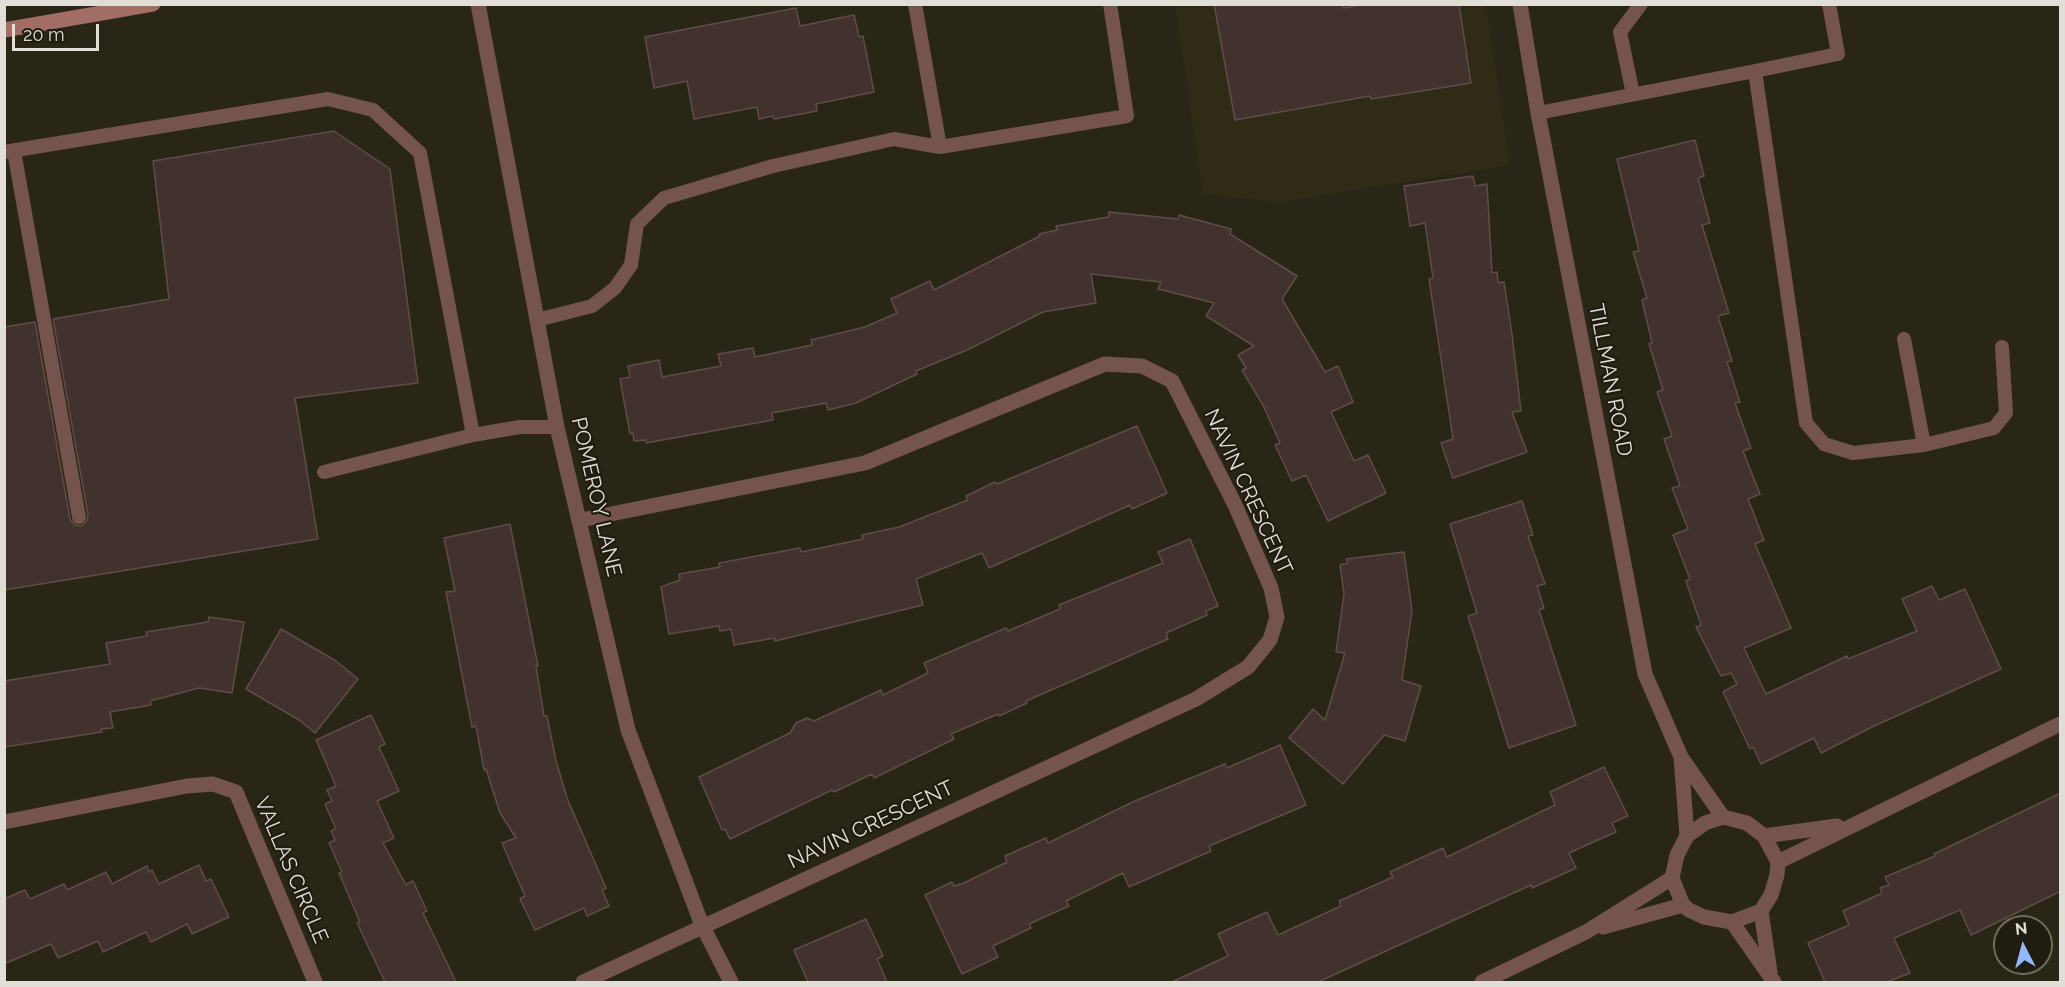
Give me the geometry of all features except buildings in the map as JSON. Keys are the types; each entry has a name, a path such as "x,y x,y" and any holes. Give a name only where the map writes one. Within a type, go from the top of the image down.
{"main road":[{"path":"4,30 153,4"}],"street":[{"name":"POMEROY LANE","path":"478,4 558,428 628,730 702,925 731,982"},
{"name":"TILLMAN ROAD","path":"1520,4 1538,112 1646,674 1682,758 1723,818"},
{"name":"NAVIN CRESCENT","path":"580,520 865,464 1105,364 1143,366 1172,381 1235,505 1270,588 1277,617 1270,640 1248,667 1196,699 702,925"},
{"path":"1778,862 1849,825 2061,724"},
{"name":"TILLMAN ROAD","path":"1682,758 1687,836"},
{"name":"VALLAS CIRCLE","path":"4,822 187,786 213,784 236,792 315,982"},
{"path":"1723,818 1747,823 1764,836 1778,862 1771,896 1761,911 1732,922 1704,917 1683,905 1672,878 1677,855 1687,836 1705,823 1723,818"},
{"path":"1764,836 1849,825"},
{"path":"1482,982 1586,932 1672,878"},
{"path":"1586,932 1683,905"},
{"path":"1761,911 1772,979"},
{"path":"1732,922 1772,979"},
{"path":"583,982 702,925"}],"lane":[{"path":"915,4 940,147"},
{"path":"537,320 592,306 615,288 631,266 637,224 664,198 773,166 894,139 940,147 1127,116 1110,4"},
{"path":"1632,94 1620,32 1641,4"},
{"path":"1538,112 1838,54 1829,4"},
{"path":"1755,71 1806,423 1824,444 1853,453 1924,445 1994,428 2007,413 2002,347"},
{"path":"79,517 9,151 328,99 374,110 420,153 473,435"},
{"path":"1904,339 1924,445"},
{"path":"324,472 473,435 520,428 558,428"}],"shaded area":[{"path":"1175,5 1486,5 1510,165 1281,202 1203,194"}]}
